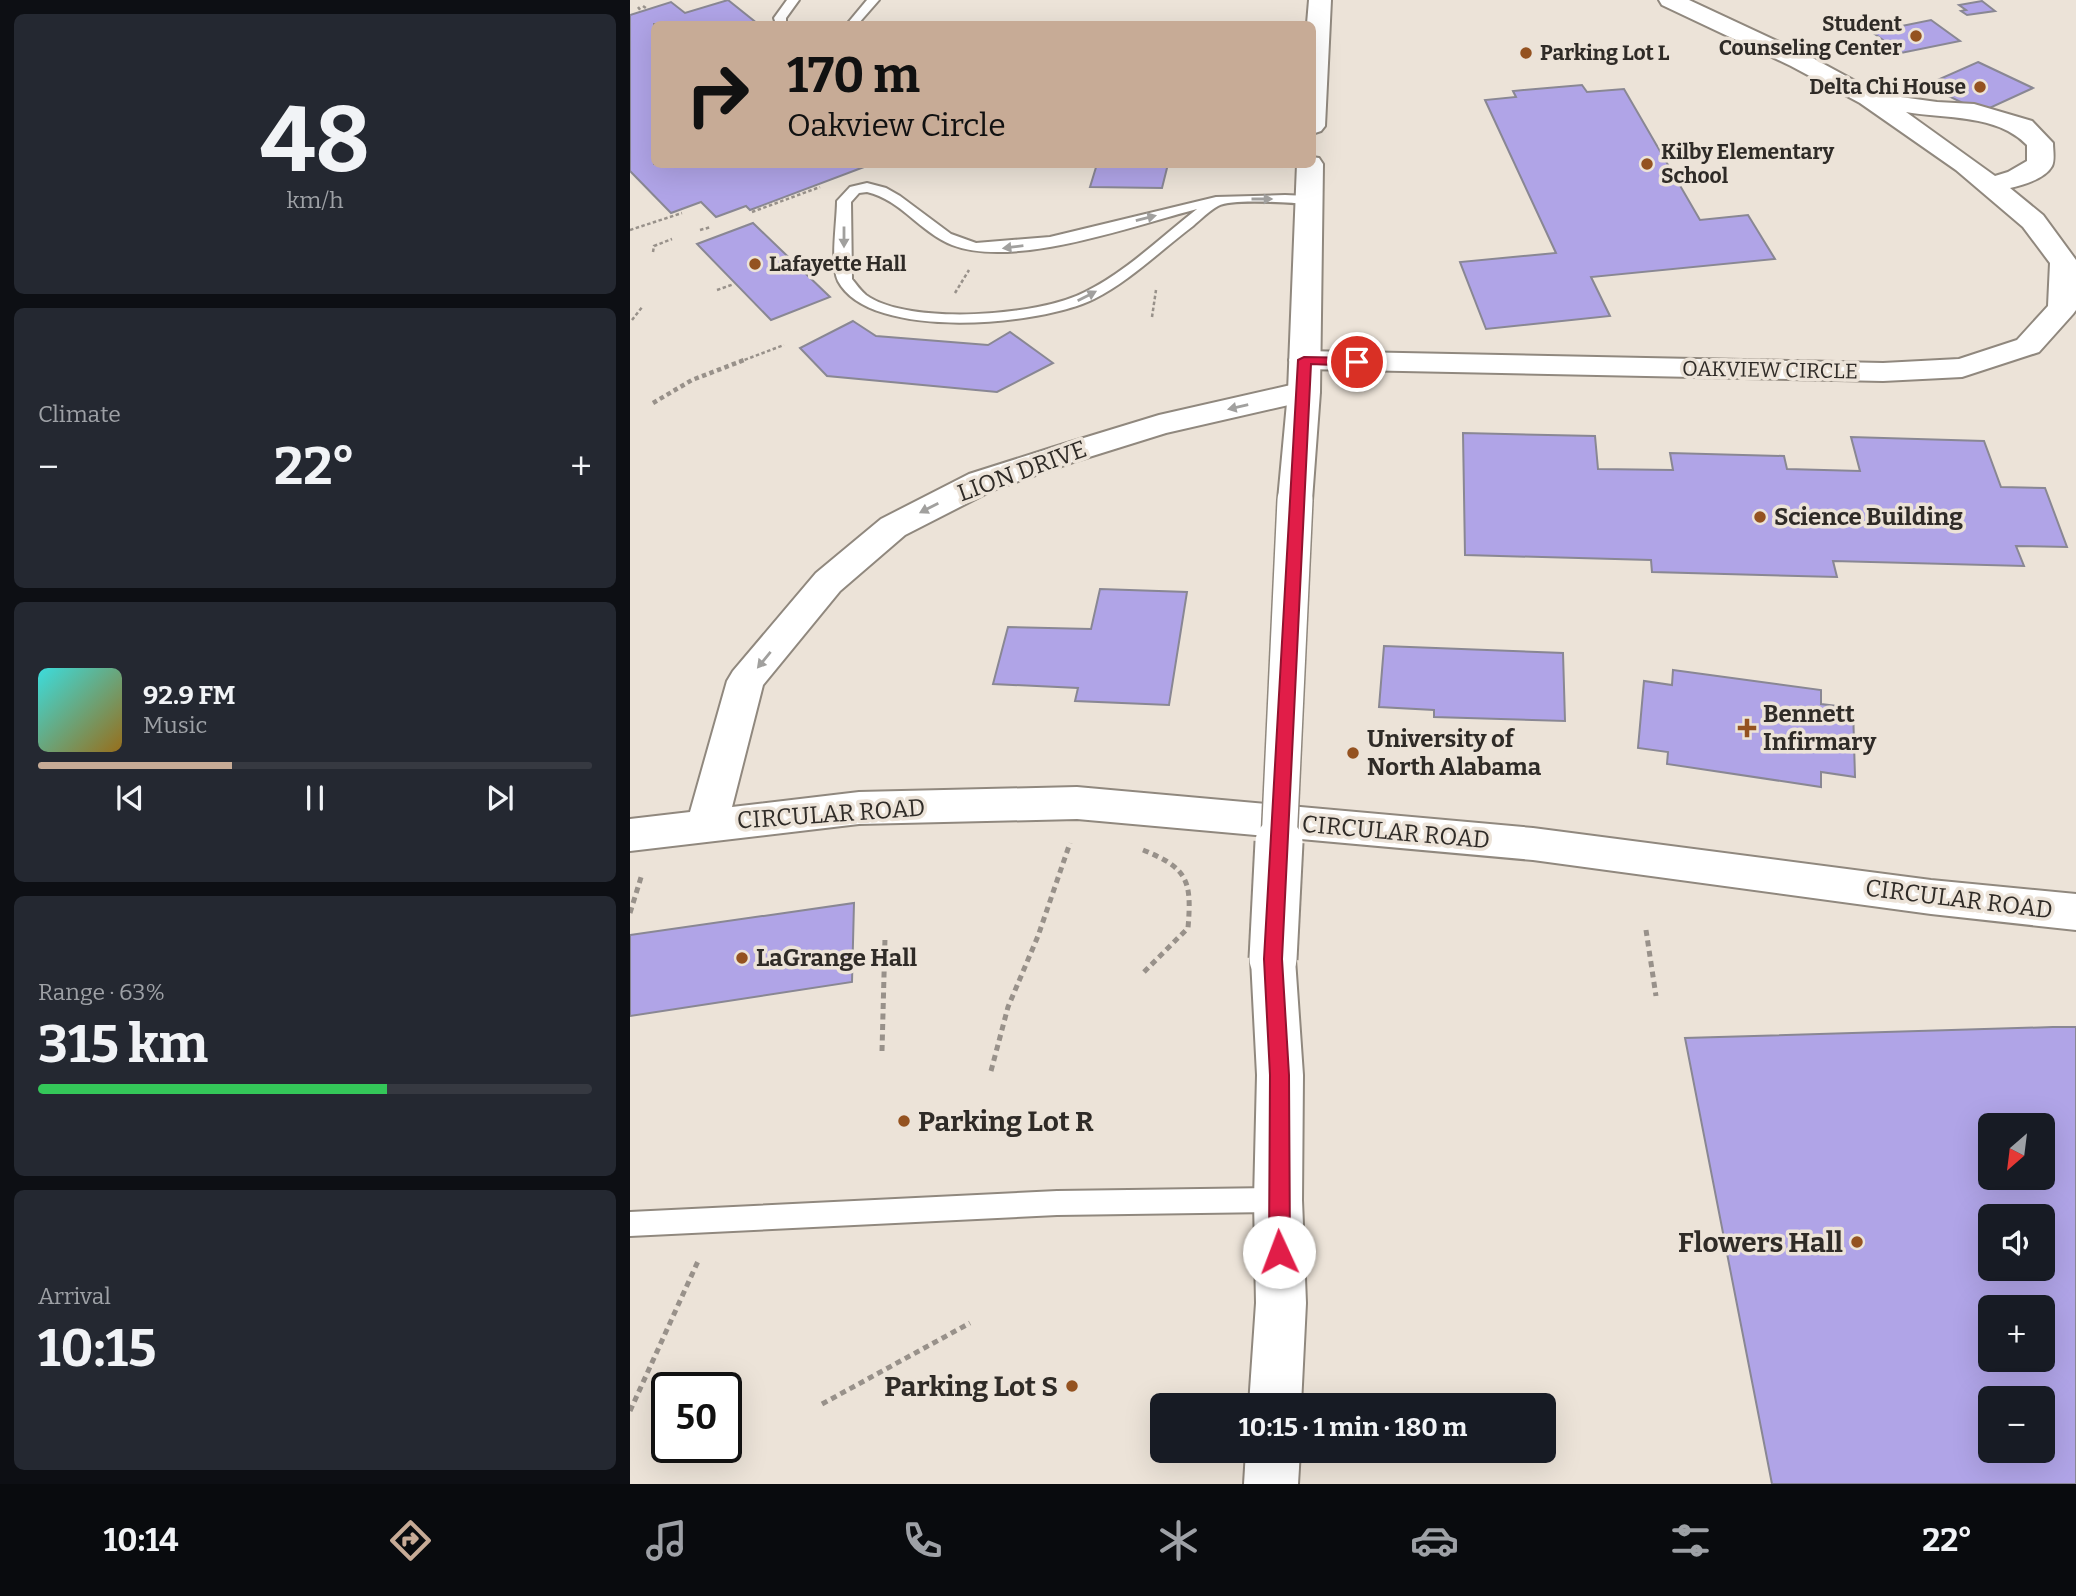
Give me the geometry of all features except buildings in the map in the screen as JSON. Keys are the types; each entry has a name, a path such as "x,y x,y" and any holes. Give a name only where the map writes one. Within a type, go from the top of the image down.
{"street":[{"path":"1316,63 1320,0"},
{"name":"OAKVIEW CIRCLE","path":"1304,376 1883,372 1962,368 2028,346 2063,308 2064,263 2033,221 1991,185 1926,136 1869,98 1800,61 1671,0"},
{"name":"OAKVIEW CIRCLE","path":"1869,98 1937,110 1974,112 2023,125 2040,143 2040,164 2017,178 1991,185"},
{"path":"1276,1393 1281,1303 1278,1200 1280,1075 1273,959 1295,500 1304,376 1310,168"},
{"name":"LION DRIVE","path":"707,824 746,681 828,582 893,527 981,482 1304,376"},
{"name":"CIRCULAR ROAD","path":"637,853 707,824 859,808 1077,803 1533,844 1931,897 2076,912"},
{"path":"1271,1484 1272,1463"}],"lane":[{"path":"780,21 793,0"},
{"path":"855,21 873,0"},
{"path":"1216,201 1112,282 1083,299 1058,307 1007,315 939,320 904,315 874,304 855,294 844,279 844,201 848,194 863,188 877,188 893,196 946,237 971,247 1005,248 1216,201 1258,198 1308,200"},
{"path":"630,1224 1057,1203 1278,1200"}],"path":[{"path":"643,6 647,9"},
{"path":"630,230 682,213"},
{"path":"700,230 711,227"},
{"path":"653,252 654,246 672,239"},
{"path":"950,301 971,266"},
{"path":"717,290 734,284"},
{"path":"1152,317 1156,290"},
{"path":"632,320 643,306"},
{"path":"653,403 692,380 784,345"},
{"path":"991,1071 1008,1007 1038,936 1072,839"},
{"path":"1141,849 1173,862 1192,889 1188,928 1144,972"},
{"path":"630,913 637,853"},
{"path":"1646,930 1656,996"},
{"path":"882,1051 885,938"},
{"path":"630,1411 699,1259"},
{"path":"822,1404 970,1323"}],"place":[{"name":"Student Counseling Center","path":"1916,36"},
{"name":"Parking Lot L","path":"1526,53"},
{"name":"Delta Chi House","path":"1980,87"},
{"name":"Kilby Elementary School","path":"1647,164"},
{"name":"Lafayette Hall","path":"755,264"},
{"name":"Science Building","path":"1760,517"},
{"name":"Bennett Infirmary","path":"1747,728"},
{"name":"University of North Alabama","path":"1353,753"},
{"name":"LaGrange Hall","path":"742,958"},
{"name":"Parking Lot R","path":"904,1121"},
{"name":"Flowers Hall","path":"1857,1242"},
{"name":"Parking Lot S","path":"1072,1386"}],"route":[{"path":"1279,1252 1280,1075 1273,959 1304,360 1357,362"}]}
